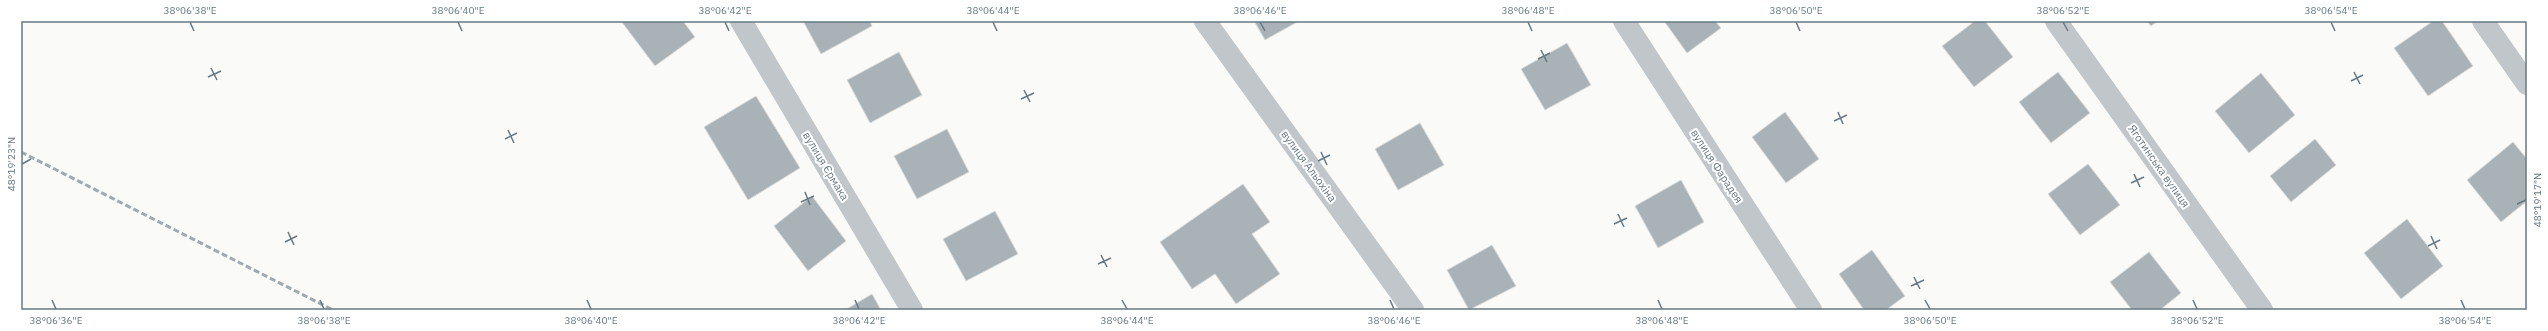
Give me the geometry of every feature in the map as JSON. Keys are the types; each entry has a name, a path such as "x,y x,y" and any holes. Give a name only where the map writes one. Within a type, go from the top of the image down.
{"street":[{"name":"вулиця Єрмака","path":"741,21 912,310"},
{"name":"вулиця Альохіна","path":"1204,21 1413,310"},
{"name":"вулиця Фарадея","path":"1624,21 1811,310"},
{"name":"Яготинська вулиця","path":"2056,21 2262,310"},
{"path":"2483,21 2527,84"}],"building":[{"path":"621,21 683,21 695,37 655,66"},
{"path":"803,21 870,21 872,26 821,54"},
{"path":"1254,21 1299,21 1265,40"},
{"path":"1664,21 1715,21 1721,28 1687,53"},
{"path":"1975,21 1985,21 2013,57 1974,87 1942,46"},
{"path":"2147,21 2158,21 2151,26"},
{"path":"2433,21 2442,21 2473,66 2428,96 2394,48"},
{"path":"1567,43 1591,85 1545,110 1521,69"},
{"path":"899,52 922,95 870,123 847,80"},
{"path":"2058,72 2090,113 2051,143 2019,102"},
{"path":"2261,73 2295,115 2249,153 2215,111"},
{"path":"756,96 800,168 748,200 704,127"},
{"path":"1785,112 1819,159 1786,183 1752,137"},
{"path":"1420,123 1444,165 1398,190 1375,149"},
{"path":"947,129 969,172 917,199 894,156"},
{"path":"2315,139 2336,165 2291,202 2270,176"},
{"path":"2513,142 2527,159 2527,201 2501,222 2467,180"},
{"path":"2088,164 2120,205 2080,235 2048,194"},
{"path":"1681,180 1704,222 1658,248 1635,206"},
{"path":"1243,184 1270,222 1252,234 1280,274 1236,304 1215,274 1192,289 1160,242"},
{"path":"812,196 846,241 808,271 774,226"},
{"path":"995,211 1018,254 966,281 943,239"},
{"path":"2407,219 2443,266 2401,299 2364,253"},
{"path":"1492,245 1516,286 1469,310 1447,270"},
{"path":"1872,250 1905,296 1886,310 1864,310 1839,274"},
{"path":"2149,252 2181,293 2160,310 2132,310 2110,282"},
{"path":"872,294 881,310 845,310"}],"railway":[{"path":"21,152 333,310"}]}
